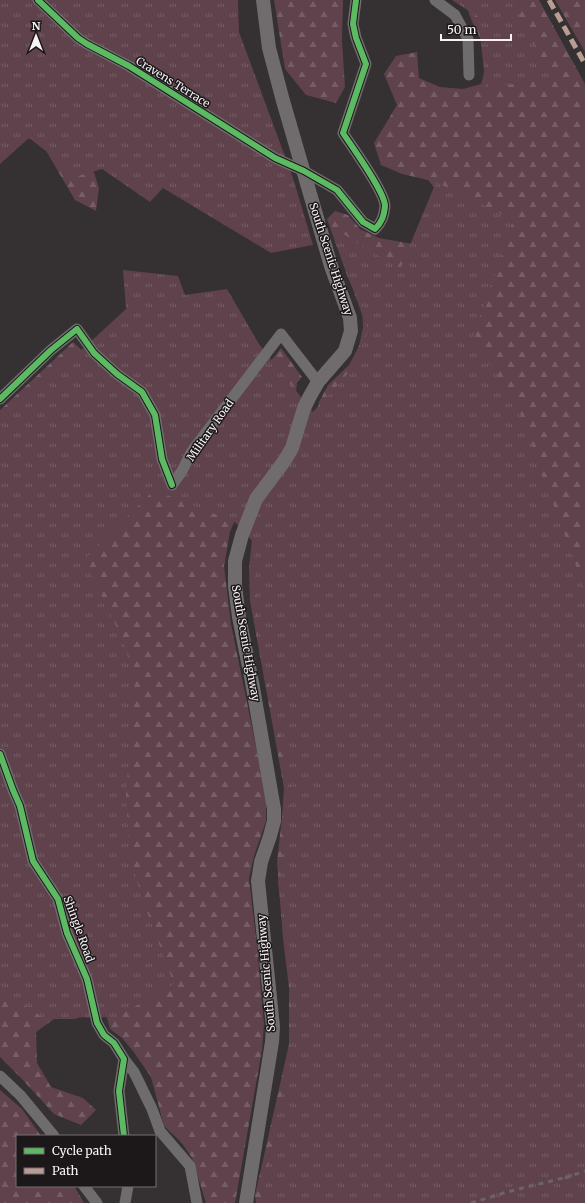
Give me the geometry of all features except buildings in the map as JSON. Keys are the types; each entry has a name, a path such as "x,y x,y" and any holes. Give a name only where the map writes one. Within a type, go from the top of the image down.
{"main road":[{"name":"South Scenic Highway","path":"246,1203 273,1028 258,881 261,862 274,821 274,809 239,617 234,572 237,553 248,516 256,499 285,460 292,448 304,408 318,382 346,351 352,331 350,318 331,266 283,101 269,48 263,0"}],"street":[{"name":"Cravens Terrace","path":"38,0 78,38 87,44 129,66 275,158 304,171 337,190 363,222 375,229 382,222 385,205 375,182 343,133 366,64 356,38 353,24 356,0"},
{"path":"435,0 455,15 468,39 469,75"},
{"name":"Military Road","path":"0,399 51,350 77,330 94,353 111,369 142,392 155,414 162,459 172,484 182,471 192,451 281,334 318,382"},
{"name":"Shingle Road","path":"0,754 20,806 33,861 58,899 67,933 87,979 97,1023 104,1035 114,1043 134,1072 152,1109 160,1131 190,1166 197,1203"},
{"path":"124,1059 119,1091 124,1135"},
{"path":"0,1076 21,1096 53,1135"},
{"path":"85,1187 97,1203"},
{"path":"125,1203 128,1187"}],"green space":[{"path":"0,0 83,139 99,188 96,211 75,200 39,139 8,138"},
{"path":"0,0 238,0 239,32 293,178 313,245 271,253 163,188 150,202 102,169 78,176 29,138 0,164"},
{"path":"274,0 343,0 342,41 345,87 336,103 306,95 285,69"},
{"path":"452,0 511,0 551,77 486,89 478,17"},
{"path":"468,0 539,0 585,84 585,1161 449,1203 256,1203 255,1195 289,1044 289,988 283,938 277,862 284,788 250,601 249,568 252,540 302,456 319,402 328,385 349,365 359,346 363,327 362,307 348,278 327,219 335,211 348,215 360,229 379,238 435,248 440,195 428,180 402,174 381,165 374,143 397,105 384,74 396,56 417,52 419,78 440,87 463,89 481,84 484,74 485,54 483,44 468,10"},
{"path":"555,0 585,0 585,52"},
{"path":"436,182 514,220 473,336 519,410 585,591 585,1203 263,1203 271,1145 289,1061 291,986 278,883 286,840 290,790 282,745 258,638 254,543 235,522 154,490 84,560 123,640 135,680 126,794 130,860 174,984 117,1017 43,1018 6,993 0,994 0,425 126,309 123,270 178,276 185,295 227,289 259,344 313,412 352,369 368,331 334,237 337,230 400,269"},
{"path":"73,342 129,394 199,452 281,348 302,377 297,383 294,409 247,491 230,532 224,566 231,624 266,796 266,821 254,856 249,878 264,1024 262,1050 235,1203 206,1203 192,1158 182,1143 164,1126 151,1077 122,1038 110,1029 96,976 0,730 0,410"},
{"path":"0,793 85,1010 76,1019 54,1019 36,1032 37,1063 51,1087 83,1098 96,1110 81,1125 54,1114 0,1057"},
{"path":"0,1090 22,1109 40,1135 16,1135 16,1187 75,1187 84,1203 0,1203"}],"railway":[{"path":"565,1178 585,1171"},
{"path":"471,1203 507,1192 571,1176"}],"marked path":[{"path":"549,0 585,64"}],"cycle path":[{"path":"38,0 78,38 87,44 129,66 275,158 304,171 337,190 363,222 375,229 383,216 385,206 384,199 374,180 343,133 366,64 356,38 353,24 356,0"},
{"path":"0,399 51,350 77,329 94,353 117,374 142,392 155,415 162,459 172,485"},
{"path":"0,754 20,806 33,861 58,899 67,933 87,979 97,1023 104,1035 114,1043 124,1059 119,1091 124,1135"}]}
